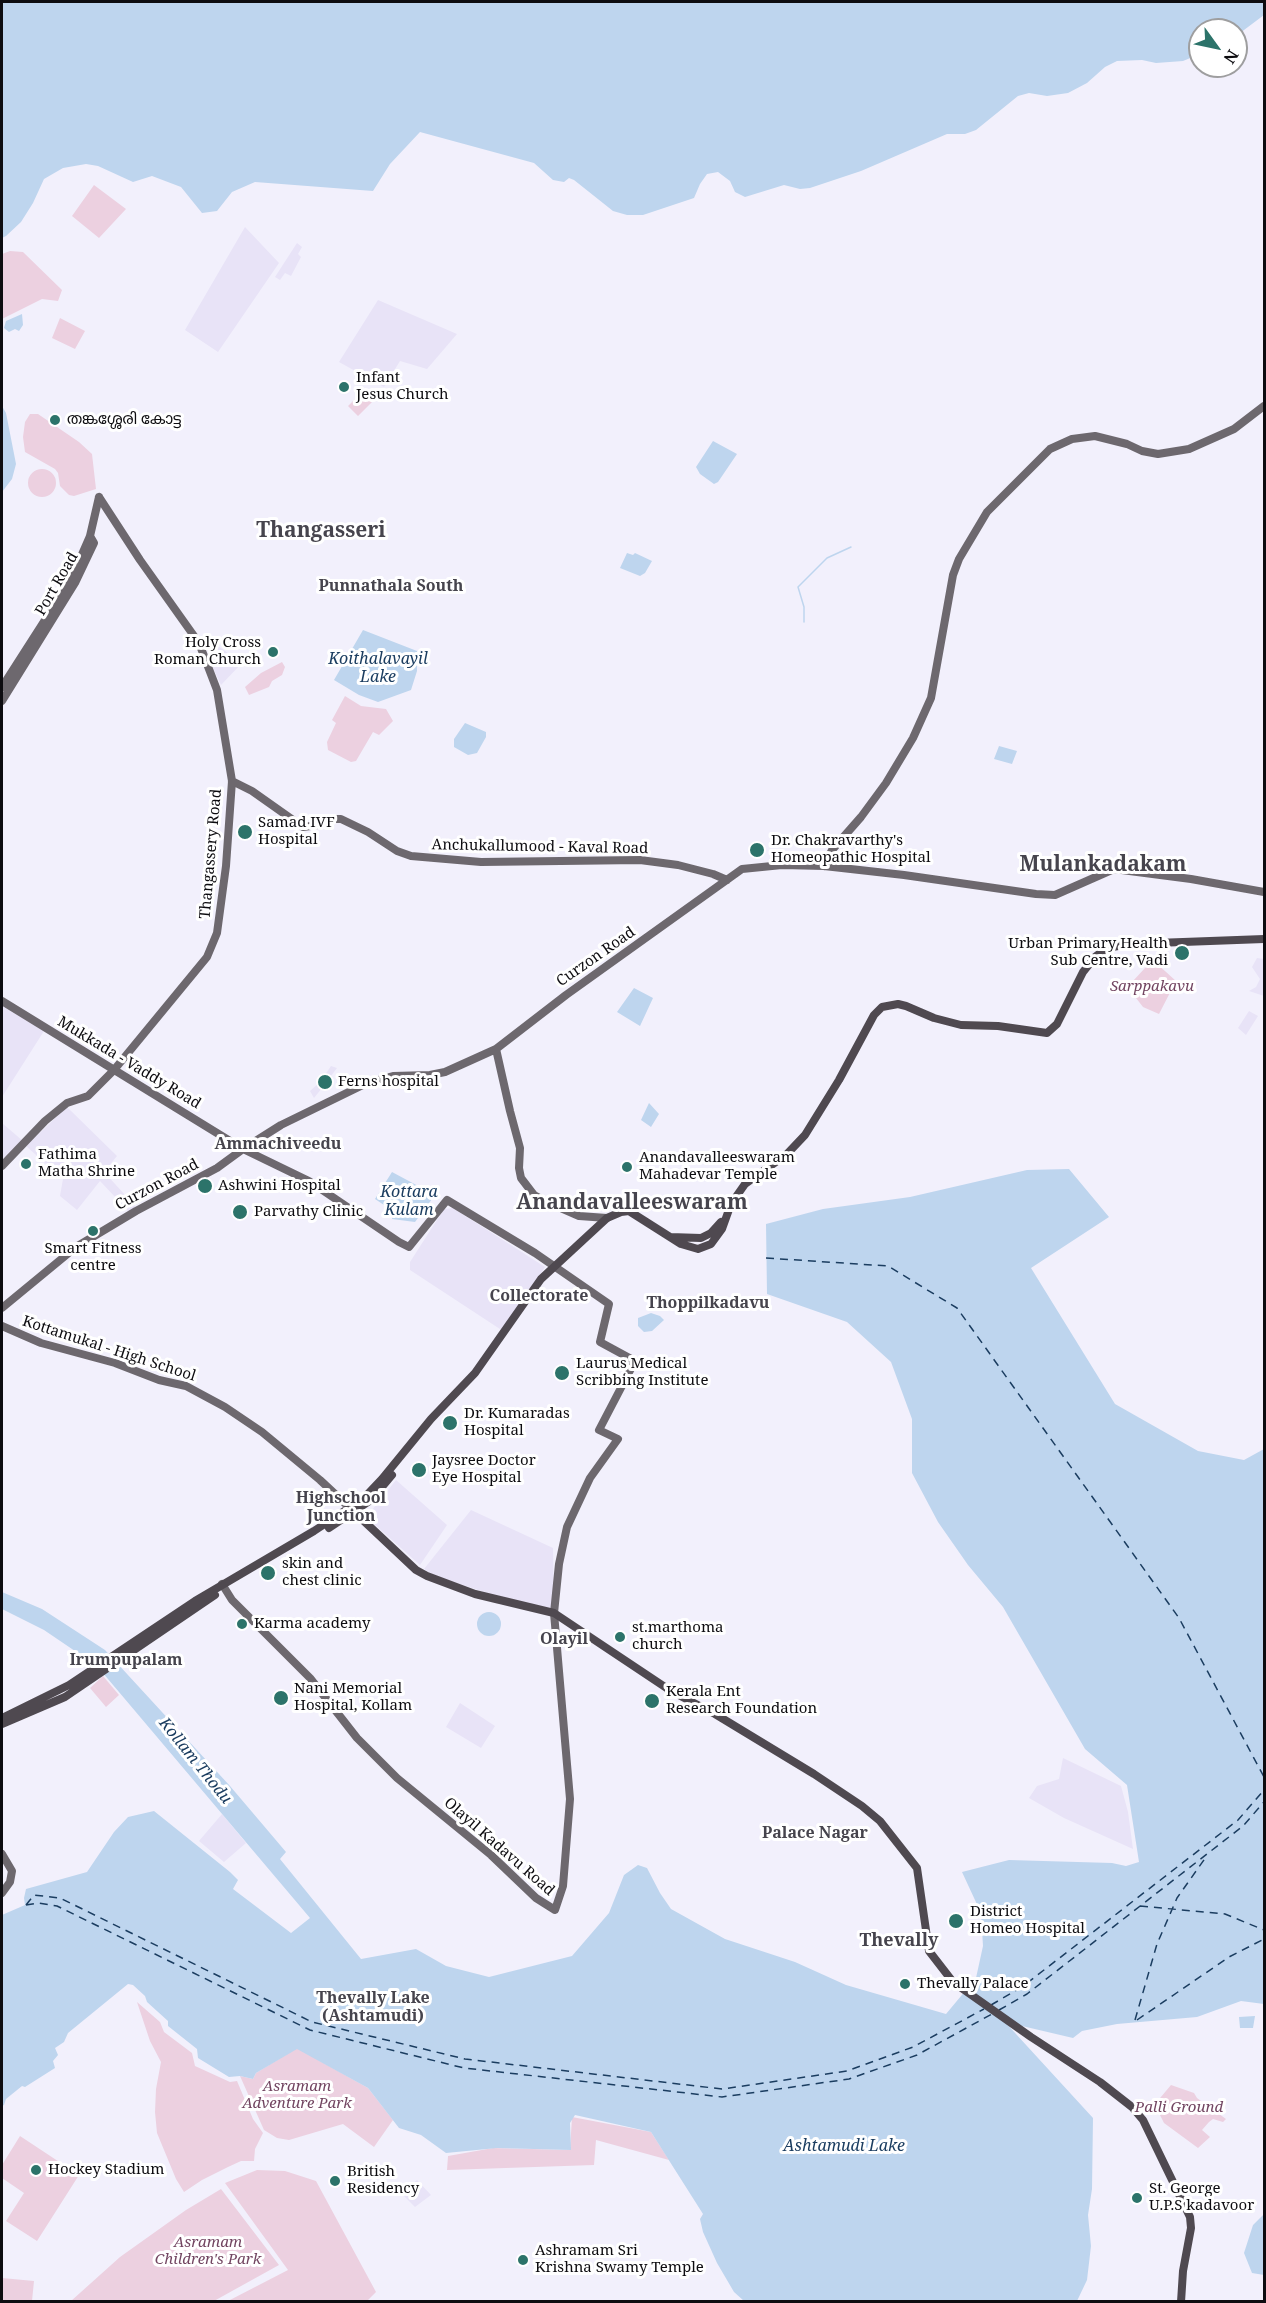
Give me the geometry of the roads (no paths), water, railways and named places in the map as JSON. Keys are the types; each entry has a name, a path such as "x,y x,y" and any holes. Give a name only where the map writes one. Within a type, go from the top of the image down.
{"main road":[{"path":"2,1720 69,1685 223,1587 352,1510 382,1489 417,1441 488,1365 554,1266 607,1218 629,1211 670,1237 693,1248 706,1247 716,1239 731,1204 745,1184 788,1154 805,1135 839,1080 874,1015 882,1007 898,1004 954,1024 998,1026 1047,1033 1057,1023 1083,972 1095,957 1107,948 1129,944 1264,939"},
{"path":"352,1510 416,1569 427,1576 475,1594 554,1613 646,1676 747,1732 832,1785 880,1821 918,1868 929,1951 953,1982 1100,2082 1132,2107 1150,2132 1190,2217 1191,2228 1183,2271 1181,2301"},
{"path":"2,1720 65,1697 146,1637"}],"street":[{"path":"824,866 832,850 861,817 886,783 913,738 931,698 953,575 963,551 987,512 1050,449 1072,439 1095,436 1158,454 1189,449 1234,429 1264,405"},
{"name":"Thangassery Road","path":"2,1166 45,1121 68,1103 88,1095 114,1070 207,957 217,933 226,866 232,781 216,690 199,644 99,497 90,536"},
{"name":"Port Road","path":"2,687 63,592 90,536"},
{"name":"Port Road","path":"2,700 75,583 94,543 90,536"},
{"name":"Anchukallumood - Kaval Road","path":"232,781 252,791 303,827 341,819 368,832 397,851 417,857 490,862 640,860 678,865 727,880"},
{"name":"Curzon Road","path":"2,1308 76,1247 129,1215 197,1180 281,1125 367,1083 393,1076 445,1072 496,1048 742,869 782,865 824,866 1036,894 1055,894 1114,869 1264,892"},
{"name":"Mukkada - Vaddy Road","path":"2,1001 243,1149 309,1181 409,1247 447,1200 554,1266"},
{"path":"496,1048 520,1148 521,1178 534,1195 547,1202 579,1216 607,1218"},
{"path":"554,1266 609,1304 600,1342 635,1361 598,1430 618,1439 590,1478 567,1527 559,1564 554,1613"},
{"name":"Kottamukal - High School","path":"2,1326 41,1343 115,1363 159,1380 186,1386 225,1407 262,1432 352,1510"},
{"name":"Olayil Kadavu Road","path":"223,1587 310,1678 357,1738 397,1778 491,1855 522,1886 553,1911 558,1905 563,1886 570,1799 554,1613"},
{"path":"2,1854 12,1871 10,1882 2,1893"}],"water":[{"path":"2,2 1264,2 1264,15 1248,27 1248,18 1188,18 1188,59 1183,61 1156,63 1142,60 1117,61 1105,67 1087,83 1068,93 1047,96 1029,93 1018,96 976,130 965,134 947,134 861,171 810,188 800,189 784,185 745,197 735,192 730,181 718,172 707,174 694,198 643,215 627,215 613,211 574,180 569,178 564,182 553,180 534,163 420,132 390,164 373,191 255,182 232,192 217,211 202,213 181,187 152,176 133,182 98,166 86,164 63,168 44,179 21,222 2,238"},
{"path":"22,314 23,325 19,331 15,329 9,332 4,328 6,321"},
{"path":"2,406 6,413 16,464 12,479 2,492"},
{"path":"713,441 737,454 718,482 714,484 700,474 696,467"},
{"path":"627,553 633,555 635,553 652,561 645,573 640,576 620,568"},
{"name":"Koithalavayil Lake","path":"363,630 417,651 417,671 411,690 378,702 359,695 334,680"},
{"path":"465,723 486,732 486,737 477,753 468,755 454,747 454,739"},
{"path":"999,746 1017,751 1012,764 994,759"},
{"path":"634,988 653,998 640,1026 617,1012"},
{"path":"649,1103 659,1114 651,1127 641,1120"},
{"name":"Ashtamudi Lake","path":"1069,1169 1109,1217 1031,1268 1115,1404 1198,1451 1244,1460 1264,1449 1264,2004 1241,2001 1197,2017 1117,2024 1082,2031 1073,2038 1005,2022 1093,2118 1092,2189 1088,2215 1091,2246 1087,2280 1077,2301 744,2301 734,2292 717,2263 703,2232 700,2219 703,2214 651,2132 575,2115 570,2123 571,2150 497,2148 446,2153 421,2135 399,2128 368,2088 297,2049 256,2073 253,2079 240,2076 229,2077 198,2058 197,2049 168,2026 168,2021 147,2002 145,1996 133,1985 128,1984 68,2033 64,2042 55,2048 58,2055 53,2061 55,2068 25,2087 22,2086 6,2099 2,2106 2,1915 25,1905 26,1889 87,1872 114,1832 128,1817 154,1811 230,1872 238,1880 233,1889 291,1933 310,1918 97,1666 44,1630 2,1609 2,1592 42,1609 105,1650 230,1786 286,1852 280,1859 361,1959 416,1949 446,1966 489,1977 572,1956 609,1913 624,1875 638,1865 647,1868 671,1909 725,1939 795,1962 846,1985 946,2014 976,1978 983,1946 981,1913 962,1872 1009,1860 1112,1863 1126,1866 1139,1862 1127,1785 1085,1749 1003,1607 968,1565 938,1522 912,1473 912,1419 891,1362 847,1322 767,1294 766,1224 823,1209 910,1197 1027,1170"},
{"name":"Kottara Kulam","path":"392,1172 435,1195 415,1222 392,1219 393,1211 375,1199"},
{"path":"651,1313 664,1320 652,1331 644,1332 638,1326 638,1318"},
{"path":"489,1612 494,1613 500,1619 500,1629 494,1635 489,1636 484,1635 478,1629 477,1624 478,1619 484,1613"},
{"path":"1255,2016 1253,2028 1240,2028 1239,2017"},
{"path":"1264,2214 1264,2275 1252,2273 1244,2253 1253,2225"}],"waterway":[{"path":"804,622 804,607 798,587 827,558 851,547"}],"place":[{"name":"Infant Jesus Church","path":"344,387"},
{"name":"തങ്കശ്ശേരി കോട്ട","path":"55,420"},
{"name":"Holy Cross Roman Church","path":"273,652"},
{"name":"Samad IVF Hospital","path":"245,832"},
{"name":"Dr. Chakravarthy's Homeopathic Hospital","path":"757,850"},
{"name":"Urban Primary Health Sub Centre, Vadi","path":"1182,953"},
{"name":"Ferns hospital","path":"325,1082"},
{"name":"Fathima Matha Shrine","path":"26,1164"},
{"name":"Anandavalleeswaram Mahadevar Temple","path":"627,1167"},
{"name":"Ashwini Hospital","path":"205,1186"},
{"name":"Parvathy Clinic","path":"240,1212"},
{"name":"Smart Fitness centre","path":"93,1231"},
{"name":"Laurus Medical Scribbing Institute","path":"562,1373"},
{"name":"Dr. Kumaradas Hospital","path":"450,1423"},
{"name":"Jaysree Doctor Eye Hospital","path":"419,1470"},
{"name":"skin and chest clinic","path":"268,1573"},
{"name":"Karma academy","path":"242,1624"},
{"name":"st.marthoma church","path":"620,1637"},
{"name":"Nani Memorial Hospital, Kollam","path":"281,1698"},
{"name":"Kerala Ent Research Foundation","path":"652,1701"},
{"name":"District Homeo Hospital","path":"956,1921"},
{"name":"Thevally Palace","path":"905,1984"},
{"name":"Hockey Stadium","path":"36,2170"},
{"name":"British Residency","path":"335,2181"},
{"name":"St. George U.P.S kadavoor","path":"1137,2198"},
{"name":"Ashramam Sri Krishna Swamy Temple","path":"523,2260"}],"district":[{"name":"Thangasseri","path":"321,531"},
{"name":"Punnathala South","path":"391,586"},
{"name":"Mulankadakam","path":"1103,865"},
{"name":"Ammachiveedu","path":"278,1144"},
{"name":"Anandavalleeswaram","path":"632,1203"},
{"name":"Collectorate","path":"539,1296"},
{"name":"Thoppilkadavu","path":"708,1303"},
{"name":"Highschool Junction","path":"341,1507"},
{"name":"Olayil","path":"564,1639"},
{"name":"Irumpupalam","path":"126,1660"},
{"name":"Palace Nagar","path":"815,1833"},
{"name":"Thevally","path":"899,1941"},
{"name":"Thevally Lake (Ashtamudi)","path":"373,2007"}],"park label":[{"name":"Sarppakavu","path":"1152,987"},
{"name":"Asramam Adventure Park","path":"297,2096"},
{"name":"Palli Ground","path":"1179,2108"},
{"name":"Asramam Children's Park","path":"208,2252"}],"water label":[{"name":"Kollam Thodu","path":"195,1761"}]}
